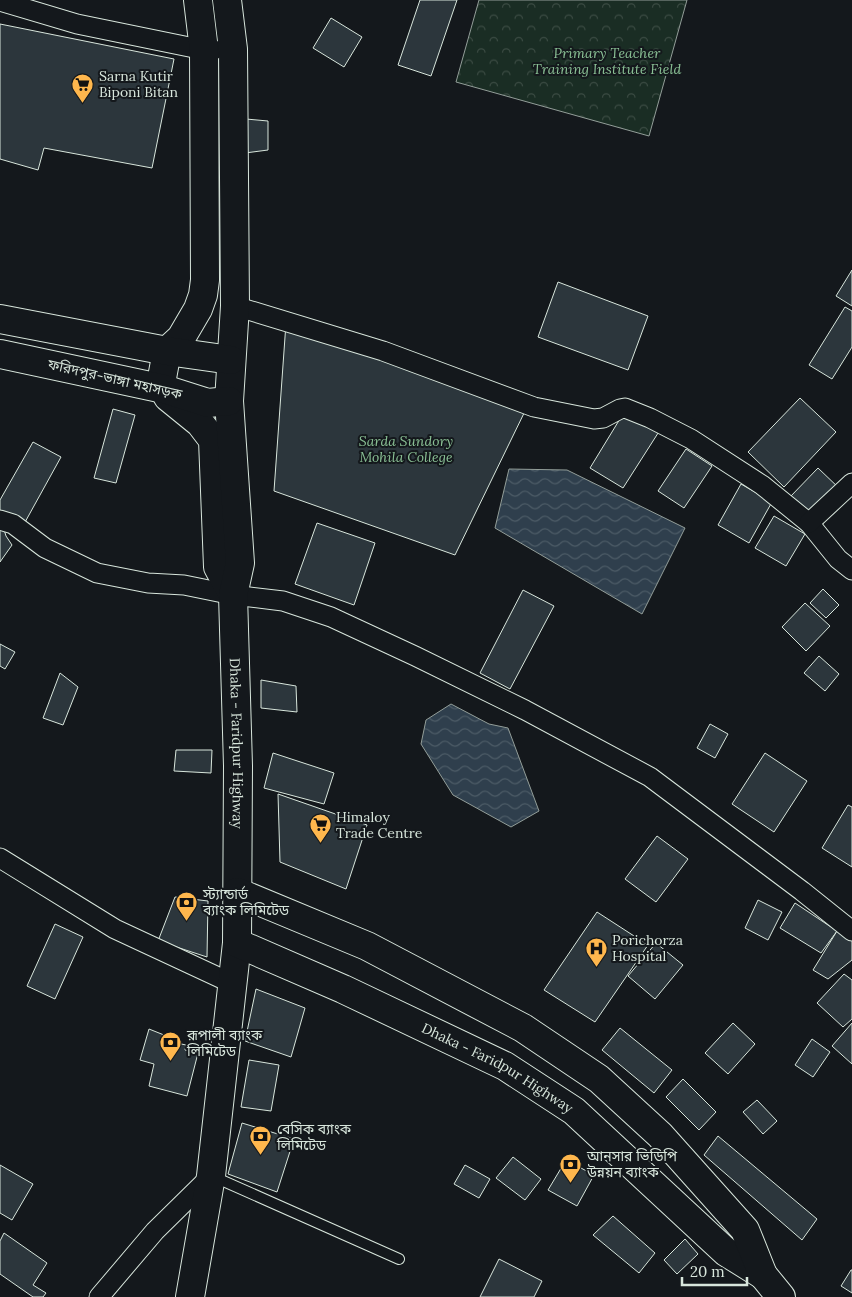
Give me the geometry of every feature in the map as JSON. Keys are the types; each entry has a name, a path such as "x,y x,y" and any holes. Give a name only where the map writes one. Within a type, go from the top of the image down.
{"main road":[{"path":"164,389 162,378 167,352 181,338 204,296 204,50 198,0"},
{"name":"Dhaka - Faridpur Highway","path":"227,0 233,49 235,306 229,401 240,563 233,595 238,766 237,943 343,988 506,1066 574,1111 726,1252 763,1275"},
{"path":"0,320 167,352 232,360"},
{"name":"ফরিদপুর-ভাঙ্গা মহাসড়ক","path":"0,354 164,389 208,403 229,401"},
{"name":"Dhaka - Faridpur Highway","path":"164,389 168,397 200,423 213,440 218,567 233,595"},
{"name":"Dhaka - Faridpur Highway","path":"236,892 376,950 523,1028 599,1079 660,1135 745,1230 763,1275 781,1297"},
{"path":"190,1297 211,1176 231,983 237,943"}],"street":[{"path":"0,1 77,24 204,50 233,49"},
{"path":"235,306 383,351 534,407 594,419 602,418 625,408 650,418 698,444 762,485 809,523 838,559 852,570"},
{"path":"809,523 852,484"},
{"path":"1,519 13,524 46,548 97,573 148,583 184,585 233,595 283,601 330,617 525,710 650,777 852,931"},
{"path":"0,858 115,929 231,983"},
{"path":"99,1297 155,1232 211,1176"}],"lane":[{"path":"211,1176 398,1259"}],"green space":[{"name":"Primary Teacher Training Institute Field","path":"479,0 687,0 649,136 456,82"}],"water":[{"path":"509,469 567,470 685,528 642,614 495,528"},
{"path":"451,704 489,724 508,728 539,811 511,827 453,795 421,744 426,720"}],"building":[{"path":"420,0 457,0 431,76 398,65"},
{"path":"331,18 362,37 344,67 313,48"},
{"name":"Sarna Kutir Biponi Bitan","path":"0,24 174,59 152,168 44,148 38,170 0,159"},
{"path":"246,119 268,121 268,150 245,153"},
{"path":"852,270 852,306 836,296"},
{"path":"558,282 648,316 628,370 538,337"},
{"path":"845,307 852,311 852,347 832,379 809,365"},
{"name":"Sarda Sundory Mohila College","path":"286,323 527,407 455,555 274,491"},
{"path":"800,398 836,432 784,487 748,452"},
{"path":"113,409 135,415 116,483 94,478"},
{"path":"626,409 660,430 623,488 590,468"},
{"path":"33,442 61,457 24,524 0,511 0,500"},
{"path":"686,449 712,466 684,508 658,491"},
{"path":"818,468 841,490 813,520 790,497"},
{"path":"741,484 772,502 749,543 718,525"},
{"path":"774,516 805,534 786,566 755,548"},
{"path":"2,523 6,536 12,545 0,562 0,525"},
{"path":"317,523 375,543 354,605 295,584"},
{"path":"823,589 839,605 826,618 810,603"},
{"path":"523,590 554,606 510,689 480,673"},
{"path":"805,603 830,626 806,651 782,627"},
{"path":"0,644 15,652 5,669 0,666"},
{"path":"819,656 839,674 825,691 804,673"},
{"path":"60,673 78,687 63,725 43,718"},
{"path":"261,680 296,686 297,712 261,708"},
{"path":"710,724 728,734 715,758 697,748"},
{"path":"176,750 212,750 211,773 174,771"},
{"path":"273,753 334,773 324,804 264,788"},
{"path":"765,753 807,781 774,832 732,804"},
{"name":"Himaloy Trade Centre","path":"278,794 367,825 346,889 280,862"},
{"path":"848,805 852,807 852,867 822,848"},
{"path":"657,836 688,859 656,902 625,879"},
{"name":"স্ট্যান্ডার্ড ব্যাংক লিমিটেড","path":"175,897 208,901 207,957 158,941"},
{"path":"758,900 782,912 768,940 745,928"},
{"path":"795,903 837,931 821,953 780,928"},
{"name":"Porichorza Hospital","path":"597,912 648,945 595,1022 544,990"},
{"path":"55,924 83,937 55,999 27,986"},
{"path":"837,931 852,940 852,960 828,979 813,970"},
{"path":"656,943 683,965 655,999 628,976"},
{"path":"844,974 852,980 852,1019 843,1027 817,1003"},
{"path":"256,989 305,1008 291,1057 245,1041"},
{"path":"733,1023 755,1044 728,1074 705,1053"},
{"path":"852,1023 852,1064 832,1046"},
{"path":"620,1028 672,1070 654,1093 602,1050"},
{"name":"রূপালী ব্যাংক লিমিটেড","path":"149,1029 164,1035 163,1040 186,1045 185,1050 198,1053 187,1096 149,1086 154,1064 140,1060"},
{"path":"812,1039 830,1052 813,1077 795,1065"},
{"path":"249,1060 279,1065 271,1111 241,1107"},
{"path":"683,1079 716,1112 699,1130 666,1097"},
{"path":"757,1100 777,1121 763,1134 743,1112"},
{"name":"বেসিক ব্যাংক লিমিটেড","path":"242,1123 294,1139 277,1192 228,1174"},
{"path":"718,1136 817,1219 802,1240 704,1155"},
{"path":"513,1157 541,1179 525,1200 496,1178"},
{"name":"আনসার ভিডিপি উন্নয়ন ব্যাংক","path":"566,1160 594,1175 577,1206 548,1190"},
{"path":"0,1165 33,1184 12,1220 0,1213"},
{"path":"465,1165 490,1179 479,1198 454,1184"},
{"path":"613,1216 655,1253 639,1273 593,1235"},
{"path":"4,1233 47,1263 33,1285 46,1293 43,1297 33,1297 0,1274 0,1241"},
{"path":"685,1239 698,1254 677,1274 664,1260"},
{"path":"499,1259 542,1281 534,1297 480,1297"},
{"path":"852,1270 852,1293 841,1286"}],"place":[{"name":"Sarna Kutir Biponi Bitan","path":"83,103"},
{"name":"Himaloy Trade Centre","path":"320,844"},
{"name":"স্ট্যান্ডার্ড ব্যাংক লিমিটেড","path":"187,921"},
{"name":"Porichorza Hospital","path":"596,967"},
{"name":"রূপালী ব্যাংক লিমিটেড","path":"171,1062"},
{"name":"বেসিক ব্যাংক লিমিটেড","path":"261,1156"},
{"name":"আনসার ভিডিপি উন্নয়ন ব্যাংক","path":"571,1183"}]}
